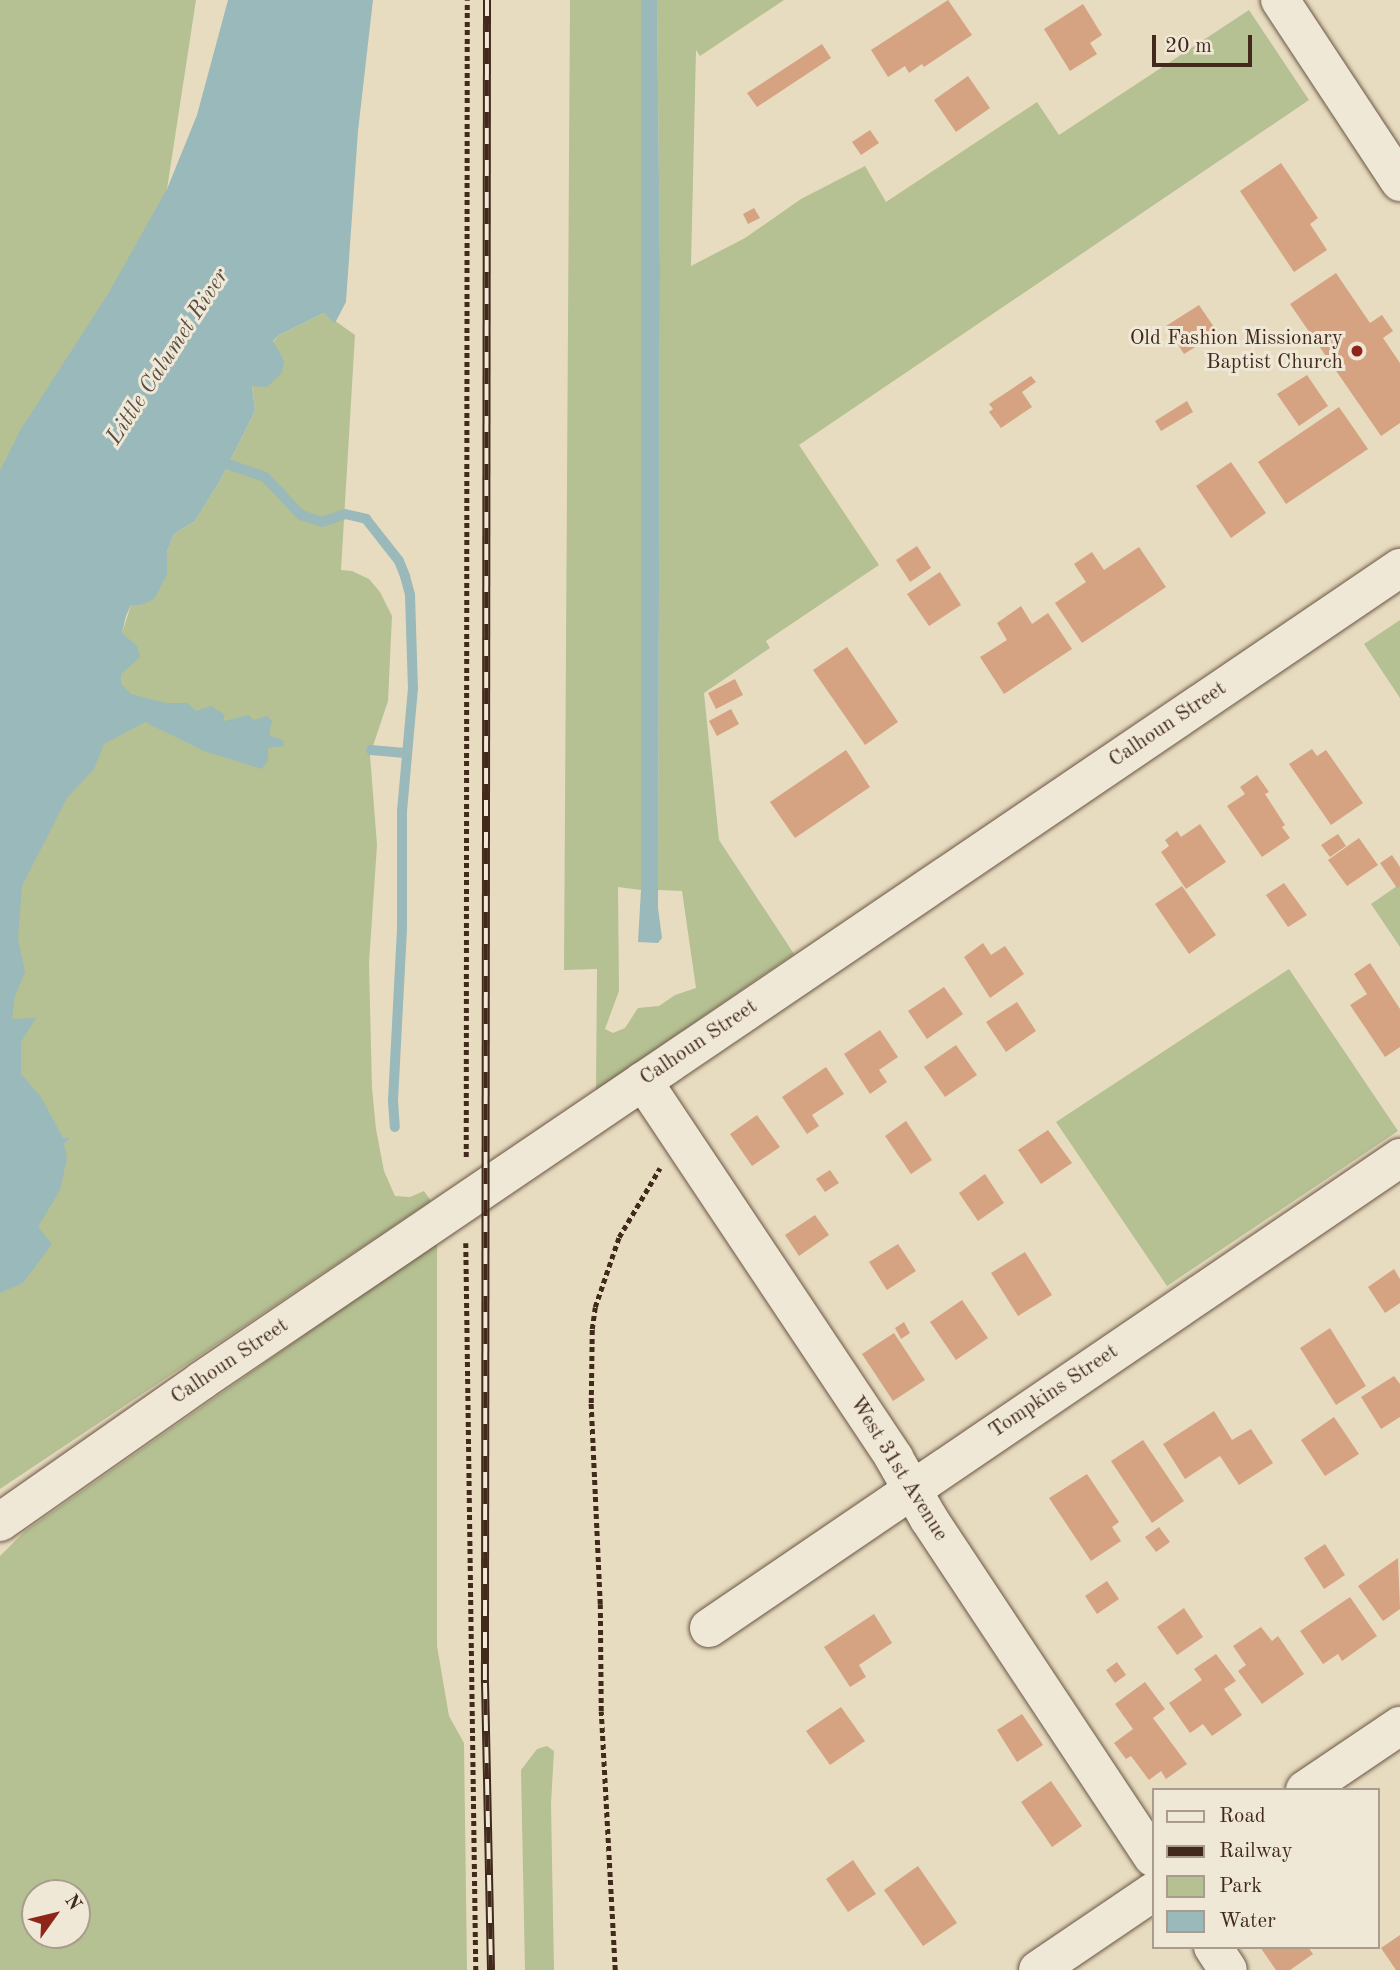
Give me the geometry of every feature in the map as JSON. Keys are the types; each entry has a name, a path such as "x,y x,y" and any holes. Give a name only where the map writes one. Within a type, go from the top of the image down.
{"street":[{"path":"1280,0 1400,182"},
{"name":"Calhoun Street","path":"0,1522 466,1201 1400,568"},
{"name":"West 31st Avenue","path":"643,1081 1152,1856"},
{"name":"Tompkins Street","path":"709,1628 1400,1157"},
{"path":"1308,1788 1400,1726"},
{"path":"1038,1970 1152,1893"},
{"path":"1214,1949 1228,1970"}],"path":[{"path":"467,0 466,1201 476,1970"},
{"path":"615,1970 601,1711 602,1644 591,1403 592,1329 610,1260 629,1216 657,1171 682,1140"}],"green space":[{"path":"0,0 196,0 167,189 0,575"},
{"path":"570,0 641,0 641,890 618,887 619,991 605,1029 613,1033 625,1028 638,1008 659,1006 675,995 696,988 682,891 658,890 660,268 657,0 784,0 700,56 696,50 691,266 745,238 801,199 865,166 886,202 1037,102 1059,135 1249,10 1309,100 799,445 879,565 766,641 770,648 704,693 719,840 794,954 596,1090 597,969 564,970"},
{"path":"324,313 355,335 341,570 352,571 369,579 380,592 392,616 388,701 370,755 377,845 369,963 372,1088 376,1129 384,1171 395,1196 410,1197 424,1191 431,1201 0,1489 0,1200 63,1138 32,1133 0,992 9,906 122,633 131,605 167,575 167,552 174,534 195,521 221,479 255,411 252,385 284,360 273,342 279,335"},
{"path":"1400,620 1400,698 1364,644"},
{"path":"1400,884 1400,947 1371,904"},
{"path":"1289,969 1398,1131 1167,1286 1056,1122"},
{"path":"437,1242 437,1646 449,1716 464,1743 467,1970 0,1970 0,1556 25,1531"},
{"path":"547,1746 554,1751 551,1804 554,1970 525,1970 521,1770 537,1749"}],"water":[{"name":"Little Calumet River","path":"228,0 373,0 358,131 346,302 335,323 324,313 279,335 273,341 284,360 282,373 267,387 252,386 255,411 221,479 195,521 174,534 167,552 167,575 154,599 141,605 131,605 126,616 122,633 137,646 140,657 121,674 121,684 131,694 166,703 187,703 196,711 211,706 224,714 224,721 249,715 253,720 267,716 272,721 269,735 284,741 283,746 268,748 268,760 262,769 204,751 145,722 104,744 94,769 67,798 22,886 18,939 25,972 15,996 12,1019 36,1018 21,1042 21,1074 41,1097 63,1138 70,1138 64,1143 67,1158 60,1190 38,1227 52,1244 23,1283 0,1293 0,471 21,429 108,294 167,189 197,115"},
{"path":"641,0 657,0 660,268 658,908 662,938 658,943 638,942 641,890"}],"building":[{"path":"948,0 972,35 924,67 922,64 909,73 905,66 888,77 871,50"},
{"path":"1083,4 1102,35 1090,43 1097,54 1070,71 1044,29"},
{"path":"822,44 831,58 757,107 747,93"},
{"path":"968,76 990,108 956,132 934,100"},
{"path":"870,130 879,143 861,155 852,142"},
{"path":"1281,163 1318,218 1310,224 1327,250 1294,272 1240,191"},
{"path":"754,208 760,218 748,224 743,214"},
{"name":"Old Fashion Missionary Baptist Church","path":"1336,273 1370,323 1382,315 1393,331 1383,338 1400,363 1400,423 1381,436 1290,304"},
{"path":"1199,305 1218,333 1184,354 1166,326"},
{"path":"1307,375 1328,406 1299,426 1277,394"},
{"path":"1031,376 1036,382 1022,392 1032,407 1001,428 989,412 993,409 989,404"},
{"path":"1187,401 1193,412 1161,431 1155,421"},
{"path":"1339,407 1368,449 1286,504 1258,462"},
{"path":"1231,462 1266,513 1231,538 1196,486"},
{"path":"917,546 931,568 910,582 896,560"},
{"path":"1139,547 1166,587 1082,643 1055,603 1086,582 1074,564 1092,552 1104,570"},
{"path":"940,572 961,605 929,626 907,594"},
{"path":"1021,606 1032,624 1048,613 1072,649 1004,694 980,657 1007,640 997,623"},
{"path":"847,647 898,722 865,745 813,670"},
{"path":"735,679 743,695 716,709 708,693"},
{"path":"731,709 739,724 717,736 709,721"},
{"path":"1312,749 1317,756 1326,750 1363,803 1331,825 1289,764"},
{"path":"846,750 870,787 795,838 770,802"},
{"path":"1257,775 1269,792 1265,794 1290,838 1262,857 1227,806 1245,794 1240,787"},
{"path":"1200,824 1226,862 1186,889 1161,852 1169,846 1165,840 1177,831 1181,837"},
{"path":"1338,834 1346,846 1330,857 1321,845"},
{"path":"1359,838 1378,865 1347,886 1328,860"},
{"path":"1392,855 1400,867 1400,886 1397,888 1380,863"},
{"path":"1284,883 1307,915 1288,927 1266,895"},
{"path":"1182,886 1216,935 1189,954 1155,904"},
{"path":"983,943 991,955 1005,946 1024,974 990,998 964,957"},
{"path":"1370,963 1400,1009 1400,1047 1385,1057 1350,1005 1367,994 1354,974"},
{"path":"944,987 963,1014 927,1039 908,1011"},
{"path":"1017,1002 1036,1031 1006,1052 986,1022"},
{"path":"880,1030 898,1057 879,1070 887,1082 870,1094 844,1054"},
{"path":"956,1045 977,1075 945,1097 924,1067"},
{"path":"826,1067 844,1094 812,1115 819,1126 807,1134 782,1097"},
{"path":"757,1115 780,1147 752,1166 730,1134"},
{"path":"906,1121 932,1160 911,1174 885,1136"},
{"path":"1048,1130 1072,1163 1041,1184 1018,1150"},
{"path":"830,1170 839,1183 825,1192 816,1179"},
{"path":"985,1174 1004,1203 978,1221 959,1193"},
{"path":"815,1215 829,1235 799,1256 785,1235"},
{"path":"898,1244 916,1271 887,1290 869,1262"},
{"path":"1025,1252 1052,1295 1018,1316 991,1273"},
{"path":"1394,1269 1400,1279 1400,1303 1385,1313 1368,1287"},
{"path":"962,1300 988,1338 956,1360 930,1322"},
{"path":"904,1322 910,1333 901,1339 895,1328"},
{"path":"1330,1328 1366,1386 1336,1405 1300,1348"},
{"path":"894,1333 925,1380 893,1401 862,1354"},
{"path":"1394,1376 1400,1384 1400,1417 1381,1429 1361,1397"},
{"path":"1214,1411 1232,1440 1251,1429 1273,1463 1239,1485 1220,1456 1185,1479 1163,1444"},
{"path":"1334,1417 1359,1454 1325,1476 1301,1440"},
{"path":"1143,1440 1184,1501 1152,1523 1111,1461"},
{"path":"1087,1474 1119,1522 1112,1527 1121,1541 1091,1561 1049,1498"},
{"path":"1159,1527 1170,1542 1156,1552 1145,1537"},
{"path":"1325,1544 1345,1575 1324,1589 1304,1558"},
{"path":"1398,1558 1400,1609 1383,1621 1358,1586"},
{"path":"1107,1581 1119,1599 1097,1614 1085,1596"},
{"path":"1350,1597 1377,1636 1342,1661 1338,1654 1323,1664 1300,1631"},
{"path":"1184,1608 1203,1637 1177,1655 1157,1627"},
{"path":"874,1614 892,1643 859,1665 866,1677 850,1687 824,1647"},
{"path":"1261,1627 1272,1641 1278,1636 1304,1674 1262,1704 1238,1671 1246,1665 1233,1646"},
{"path":"1216,1654 1236,1681 1224,1689 1242,1715 1212,1736 1203,1724 1190,1733 1169,1703 1202,1680 1194,1669"},
{"path":"1117,1662 1126,1675 1115,1683 1106,1670"},
{"path":"1145,1682 1165,1709 1153,1718 1187,1764 1166,1779 1161,1771 1149,1780 1131,1756 1126,1759 1114,1743 1133,1729 1115,1704"},
{"path":"841,1707 865,1741 830,1765 806,1731"},
{"path":"1022,1714 1043,1745 1017,1762 997,1730"},
{"path":"1051,1781 1082,1826 1052,1847 1021,1802"},
{"path":"853,1860 876,1894 848,1912 826,1879"},
{"path":"918,1866 957,1923 923,1946 884,1890"},
{"path":"1400,1935 1400,1970 1396,1970 1381,1948"},
{"path":"1261,1949 1309,1949 1313,1954 1290,1970 1276,1970"}],"waterway":[{"path":"216,460 265,477 301,515 322,522 345,514 366,519 399,561 405,576 410,595 413,688 402,811 402,929 393,1101 395,1127"},
{"path":"371,750 405,753"}],"railway":[{"path":"487,0 485,1683 491,1970"}],"place":[{"name":"Old Fashion Missionary Baptist Church","path":"1357,351"}]}
